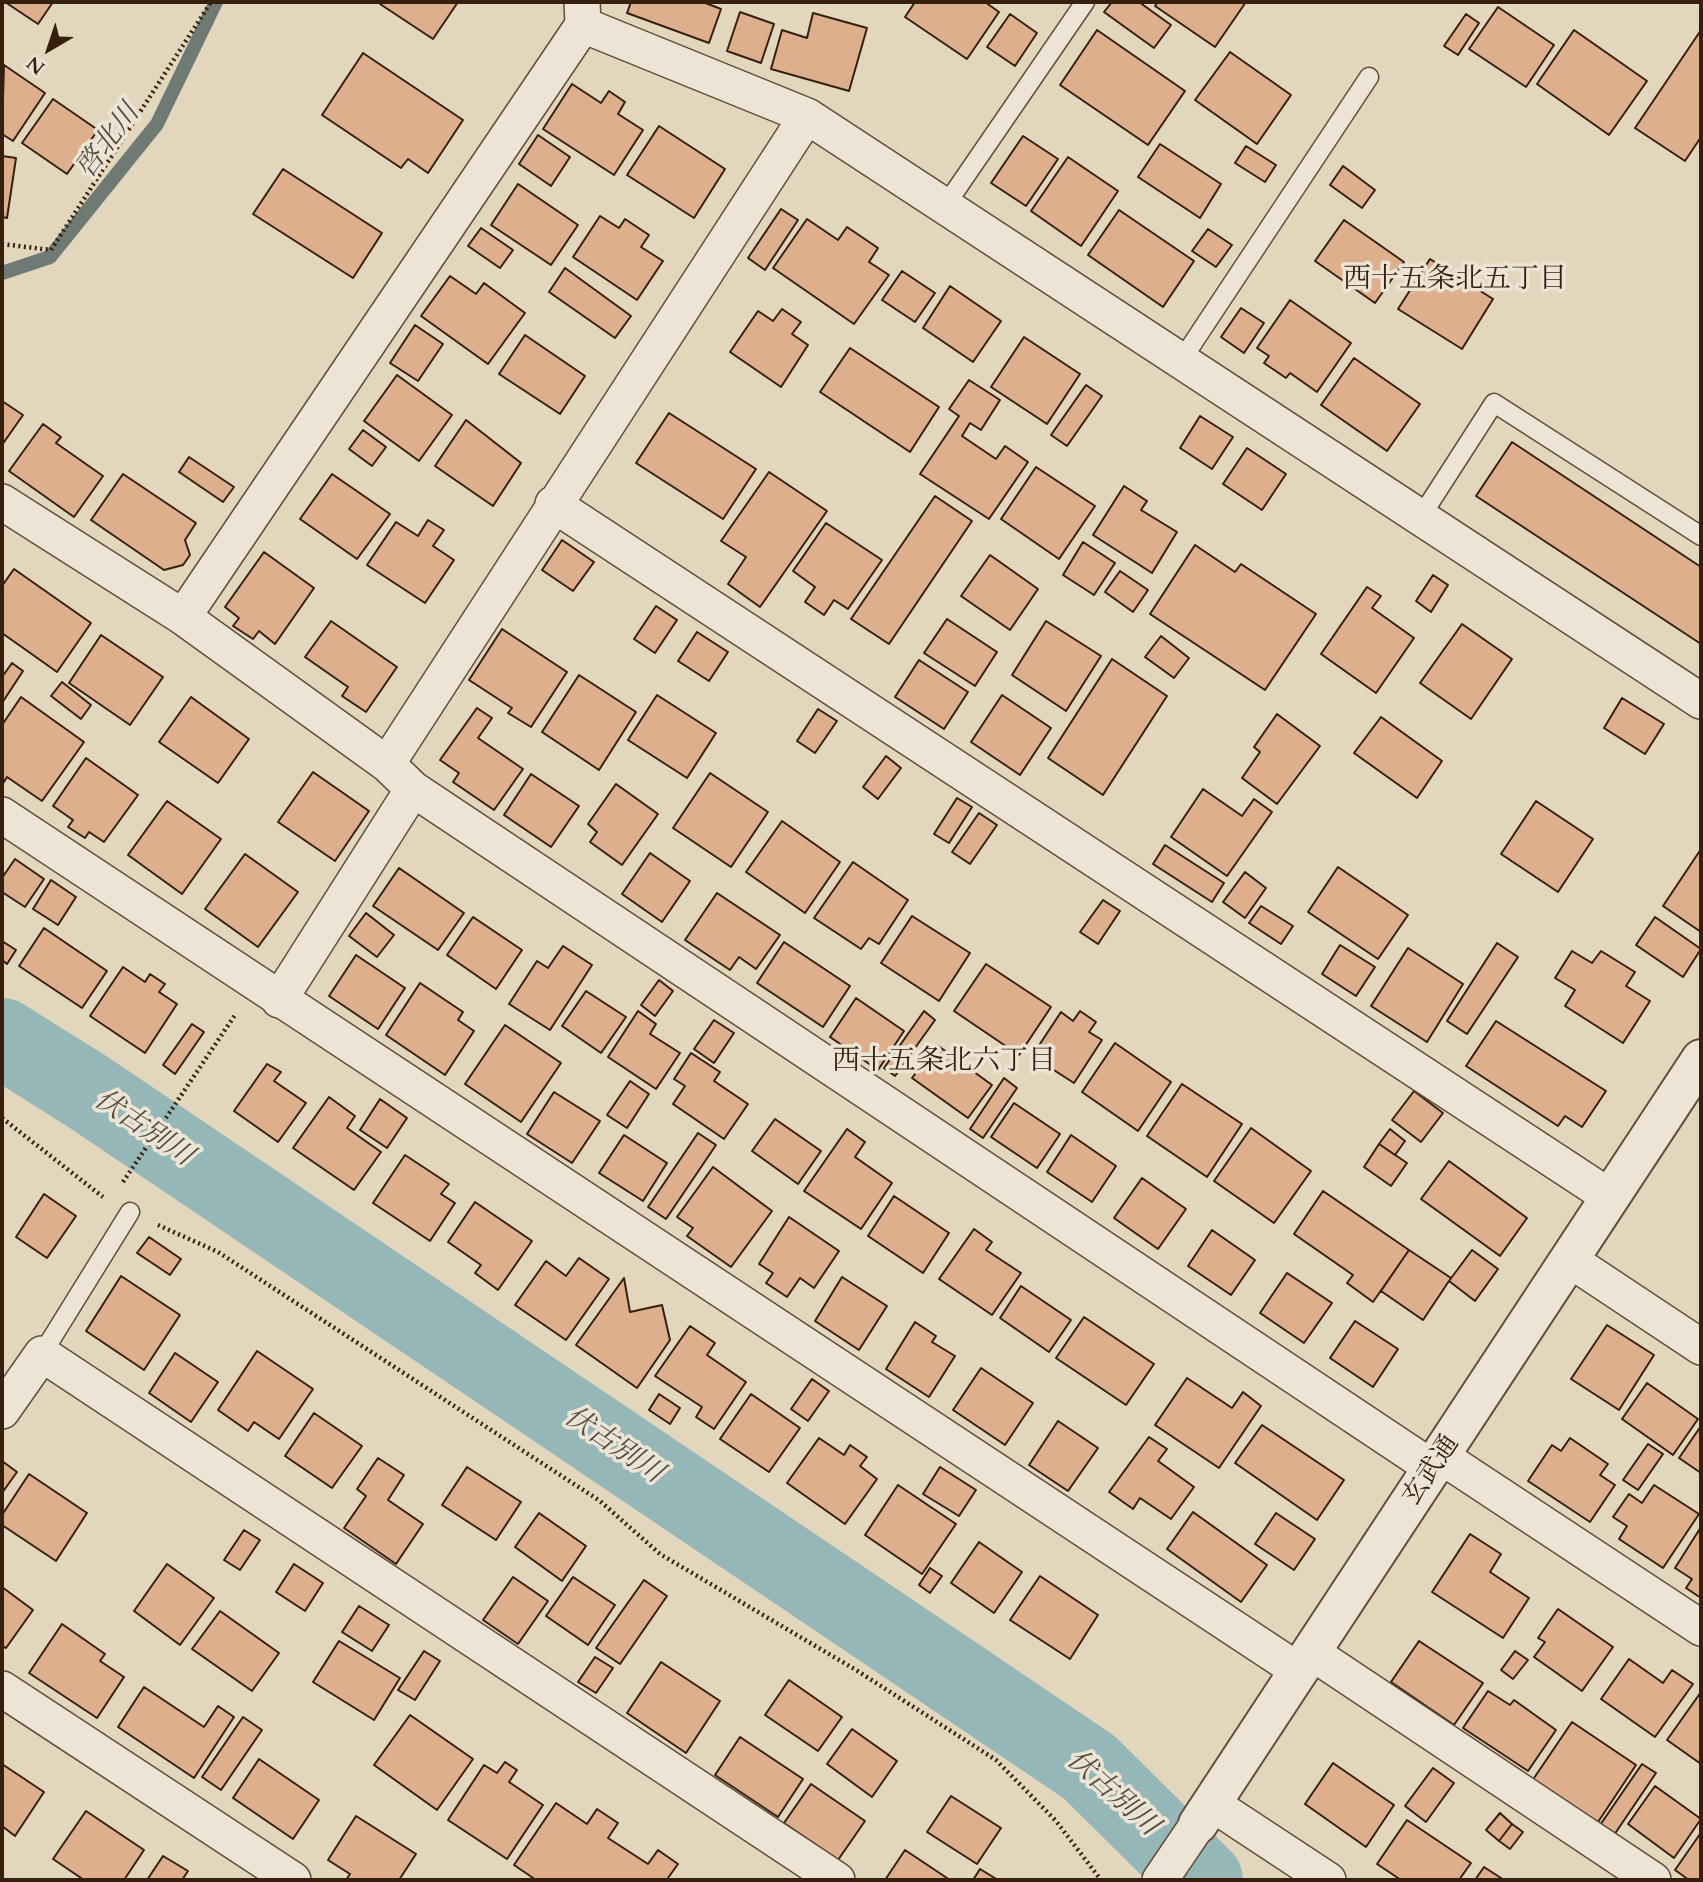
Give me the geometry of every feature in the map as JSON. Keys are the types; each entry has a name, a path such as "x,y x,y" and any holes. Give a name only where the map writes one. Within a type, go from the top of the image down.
{"street":[{"path":"183,617 583,13 807,116 1701,699"},
{"path":"387,764 807,116"},
{"path":"2,502 183,617 387,764 413,789 1438,1463 1701,1628"},
{"path":"554,504 1610,1197"},
{"path":"267,992 413,789"},
{"path":"2,815 267,992 1305,1661 1653,1880"},
{"name":"玄武通","path":"1160,1880 1438,1463 1701,1059"},
{"path":"1570,1259 1701,1347"},
{"path":"2,1411 42,1354 837,1880"},
{"path":"2,1689 293,1880"},
{"path":"1204,1814 1328,1880"}],"lane":[{"path":"945,206 1086,2"},
{"path":"1181,361 1369,77"},
{"path":"1420,517 1493,403 1701,536"},
{"path":"42,1354 130,1212"}],"path":[{"path":"2,244 51,250 211,2"},
{"path":"121,1185 173,1106 267,992"},
{"path":"2,1118 112,1204 218,1252 600,1501 660,1554 856,1670 996,1760 1056,1821 1101,1880"}],"building":[{"path":"5,2 53,2 38,24"},
{"path":"458,2 433,39 380,4"},
{"path":"631,2 703,2 721,9 709,43 627,13"},
{"path":"915,2 985,2 999,12 967,59 905,17"},
{"path":"1112,2 1139,2 1171,25 1154,48 1104,12"},
{"path":"1158,2 1246,2 1215,47 1155,6"},
{"path":"1498,7 1554,45 1526,87 1469,49"},
{"path":"740,12 774,24 761,63 727,51"},
{"path":"813,13 867,28 849,91 771,69 782,30 807,38"},
{"path":"1010,14 1037,33 1015,66 987,47"},
{"path":"1466,14 1479,23 1458,55 1444,46"},
{"path":"1097,30 1185,91 1148,145 1060,85"},
{"path":"1574,30 1647,81 1609,135 1537,84"},
{"path":"1701,30 1701,137 1685,161 1635,128"},
{"path":"1230,52 1291,95 1257,144 1195,100"},
{"path":"363,53 463,120 428,173 408,159 401,168 322,115"},
{"path":"4,65 45,93 13,141 2,134"},
{"path":"572,84 601,103 609,91 625,102 618,114 643,130 614,175 543,129"},
{"path":"53,99 98,130 67,174 22,143"},
{"path":"659,126 725,169 694,218 627,175"},
{"path":"538,135 570,157 551,186 519,164"},
{"path":"1023,136 1058,159 1026,206 991,183"},
{"path":"1160,144 1221,184 1200,218 1138,177"},
{"path":"1246,146 1276,165 1265,182 1235,163"},
{"path":"2,156 16,158 7,218 2,217"},
{"path":"1068,157 1118,191 1081,246 1031,211"},
{"path":"1343,166 1375,190 1362,208 1330,185"},
{"path":"283,169 382,233 353,278 253,214"},
{"path":"518,184 578,225 551,265 491,225"},
{"path":"781,209 798,220 765,270 748,258"},
{"path":"1119,210 1194,261 1163,307 1088,255"},
{"path":"600,216 619,228 625,219 649,235 641,247 663,261 637,300 573,257"},
{"path":"807,219 838,240 847,227 878,248 869,262 889,275 854,324 773,268"},
{"path":"1344,220 1404,262 1375,303 1315,261"},
{"path":"481,228 513,250 500,268 468,246"},
{"path":"1208,229 1232,245 1216,267 1192,251"},
{"path":"1430,259 1493,299 1462,349 1398,309"},
{"path":"565,268 631,316 615,338 549,292"},
{"path":"902,271 935,293 915,322 882,300"},
{"path":"450,276 476,294 484,283 525,313 488,364 421,316"},
{"path":"950,286 1001,321 973,362 923,328"},
{"path":"1290,300 1351,343 1317,392 1290,373 1286,378 1264,363 1269,356 1257,348"},
{"path":"1241,308 1264,323 1244,353 1221,337"},
{"path":"782,309 801,322 792,334 808,345 781,387 730,352 758,311 773,321"},
{"path":"415,325 443,344 418,381 390,363"},
{"path":"525,335 585,376 560,414 499,374"},
{"path":"1024,337 1080,374 1047,424 991,387"},
{"path":"850,348 939,407 910,452 820,392"},
{"path":"1354,358 1420,404 1387,451 1321,405"},
{"path":"397,375 452,415 419,461 364,421"},
{"path":"969,380 1000,400 981,430 970,423 962,436 996,459 1005,446 1028,462 989,519 920,474 959,416 949,409"},
{"path":"1086,385 1102,396 1067,446 1051,435"},
{"path":"2,401 23,415 2,445"},
{"path":"669,413 756,469 723,519 636,463"},
{"path":"1200,416 1233,437 1212,469 1180,448"},
{"path":"466,420 521,463 493,506 435,466"},
{"path":"43,424 61,437 56,443 103,476 74,517 9,471"},
{"path":"363,430 386,447 372,466 349,449"},
{"path":"1512,442 1701,567 1701,644 1476,496"},
{"path":"1247,448 1286,474 1262,510 1223,484"},
{"path":"189,457 234,487 223,502 179,472"},
{"path":"1036,467 1095,506 1059,559 1001,519"},
{"path":"769,472 827,511 760,607 728,584 746,557 721,541"},
{"path":"123,474 196,523 185,540 190,555 183,565 164,570 91,520"},
{"path":"332,474 390,514 357,559 300,519"},
{"path":"1124,486 1147,501 1141,510 1177,532 1152,573 1093,535"},
{"path":"935,496 972,521 889,644 851,619"},
{"path":"428,520 444,530 433,546 454,560 425,603 367,565 396,522 418,536"},
{"path":"826,523 882,560 848,609 834,600 824,615 805,602 815,587 793,571"},
{"path":"562,540 594,562 573,591 542,570"},
{"path":"1083,542 1115,563 1094,595 1063,575"},
{"path":"1195,545 1235,572 1241,564 1316,614 1265,690 1150,614"},
{"path":"264,552 314,588 275,644 259,631 253,639 233,626 239,618 225,607"},
{"path":"990,555 1038,589 1010,630 961,596"},
{"path":"14,569 91,623 57,672 2,633 2,586"},
{"path":"1120,571 1148,590 1133,612 1105,592"},
{"path":"1433,575 1448,585 1431,612 1416,601"},
{"path":"1367,587 1381,596 1372,608 1414,638 1376,693 1321,654"},
{"path":"656,606 677,620 655,653 634,639"},
{"path":"947,619 997,652 975,686 924,653"},
{"path":"331,621 397,667 366,712 342,696 348,687 305,657"},
{"path":"1046,621 1101,656 1066,711 1012,675"},
{"path":"1462,624 1512,659 1471,719 1420,683"},
{"path":"502,629 567,672 531,727 508,713 512,708 469,680"},
{"path":"697,632 728,652 709,681 678,661"},
{"path":"101,635 163,677 130,725 69,683"},
{"path":"1161,636 1189,658 1174,678 1145,657"},
{"path":"1112,659 1167,696 1103,795 1048,758"},
{"path":"919,660 968,692 944,729 895,697"},
{"path":"12,663 23,671 2,703 2,677"},
{"path":"579,675 636,712 599,770 542,732"},
{"path":"62,682 91,705 81,719 51,696"},
{"path":"657,695 716,733 687,778 628,740"},
{"path":"1002,695 1051,728 1020,775 971,742"},
{"path":"21,697 84,742 42,801 7,777 2,785 2,725"},
{"path":"191,697 249,739 218,783 159,742"},
{"path":"1622,698 1664,724 1645,754 1604,728"},
{"path":"477,708 492,718 478,738 523,769 494,810 453,782 459,773 440,760"},
{"path":"818,709 837,721 815,753 797,741"},
{"path":"1277,714 1320,746 1277,804 1242,778 1260,752 1254,747"},
{"path":"1381,717 1442,761 1417,798 1354,753"},
{"path":"886,756 901,768 878,799 863,787"},
{"path":"86,758 138,795 104,842 89,832 85,838 68,827 73,820 53,806"},
{"path":"313,772 369,811 335,861 278,822"},
{"path":"710,773 768,812 731,867 673,828"},
{"path":"531,774 579,806 551,847 504,815"},
{"path":"616,784 658,814 622,865 590,842 597,832 588,824"},
{"path":"1203,789 1242,816 1254,799 1272,812 1227,876 1171,837"},
{"path":"957,798 972,807 949,843 934,834"},
{"path":"167,801 221,839 182,894 128,855"},
{"path":"1536,801 1593,839 1558,892 1501,854"},
{"path":"979,813 997,825 970,864 952,852"},
{"path":"782,821 840,862 805,913 746,872"},
{"path":"1165,845 1224,883 1212,902 1153,864"},
{"path":"1701,849 1701,932 1663,906"},
{"path":"650,853 690,881 662,922 622,894"},
{"path":"245,854 298,892 258,947 205,909"},
{"path":"15,859 44,879 25,907 2,892 2,878"},
{"path":"853,862 908,900 879,944 869,938 861,949 814,918"},
{"path":"1338,867 1408,915 1378,959 1308,912"},
{"path":"399,868 464,913 438,950 373,906"},
{"path":"1245,872 1266,888 1245,918 1223,902"},
{"path":"51,880 76,897 58,925 33,909"},
{"path":"717,893 780,935 756,969 739,957 730,970 685,940"},
{"path":"1103,900 1120,911 1098,944 1080,932"},
{"path":"1261,906 1293,926 1281,944 1249,923"},
{"path":"366,913 394,935 377,957 349,936"},
{"path":"912,916 970,953 939,1001 881,963"},
{"path":"473,917 522,950 496,989 447,955"},
{"path":"1655,917 1701,949 1683,977 1636,945"},
{"path":"44,928 107,971 82,1008 19,966"},
{"path":"2,941 16,950 7,964 2,960"},
{"path":"784,942 850,986 823,1027 757,983"},
{"path":"1497,943 1518,957 1467,1034 1447,1021"},
{"path":"1340,945 1375,967 1356,996 1322,974"},
{"path":"563,946 592,965 550,1030 509,1004 537,961 548,968"},
{"path":"1408,948 1463,984 1427,1042 1371,1006"},
{"path":"1572,951 1592,963 1601,951 1635,972 1626,986 1650,1001 1623,1043 1565,1006 1575,990 1555,978"},
{"path":"356,955 405,988 378,1029 329,996"},
{"path":"986,964 1051,1007 1019,1055 954,1011"},
{"path":"123,967 145,982 150,974 165,984 159,992 177,1004 145,1053 90,1016"},
{"path":"659,980 673,991 655,1016 641,1005"},
{"path":"420,983 463,1012 458,1020 474,1031 445,1075 386,1035"},
{"path":"586,991 626,1017 601,1053 562,1026"},
{"path":"856,998 904,1031 878,1070 830,1037"},
{"path":"638,1011 656,1024 650,1034 680,1053 656,1089 608,1057"},
{"path":"924,1011 935,1020 895,1076 884,1068"},
{"path":"1080,1011 1096,1022 1089,1032 1102,1040 1074,1083 1032,1056 1061,1012 1073,1021"},
{"path":"714,1020 734,1033 714,1063 694,1049"},
{"path":"1496,1021 1606,1091 1582,1127 1565,1116 1558,1126 1466,1066"},
{"path":"192,1024 204,1032 175,1074 163,1065"},
{"path":"505,1025 561,1063 521,1122 465,1084"},
{"path":"1115,1043 1171,1082 1138,1131 1082,1092"},
{"path":"937,1045 992,1085 968,1118 912,1078"},
{"path":"691,1053 720,1072 714,1081 748,1104 724,1139 673,1104 685,1086 674,1079"},
{"path":"267,1064 281,1072 274,1081 306,1103 278,1142 234,1111"},
{"path":"1004,1078 1017,1088 983,1138 970,1129"},
{"path":"630,1081 649,1094 627,1128 607,1115"},
{"path":"1182,1084 1242,1124 1207,1177 1147,1136"},
{"path":"1414,1091 1443,1113 1421,1142 1392,1120"},
{"path":"554,1092 600,1121 572,1163 527,1134"},
{"path":"329,1097 355,1116 347,1128 381,1152 354,1190 293,1148"},
{"path":"380,1099 407,1118 387,1148 360,1130"},
{"path":"1014,1103 1060,1134 1037,1168 991,1137"},
{"path":"775,1119 821,1151 798,1184 752,1151"},
{"path":"1251,1128 1311,1171 1274,1223 1214,1181"},
{"path":"847,1129 865,1142 855,1157 892,1183 861,1229 804,1191"},
{"path":"1390,1129 1405,1141 1395,1155 1379,1144"},
{"path":"698,1133 716,1145 666,1219 648,1207"},
{"path":"624,1135 667,1163 643,1201 599,1173"},
{"path":"1071,1135 1116,1166 1092,1202 1047,1172"},
{"path":"1379,1144 1407,1163 1391,1186 1364,1167"},
{"path":"405,1155 449,1184 441,1194 455,1203 430,1241 373,1203"},
{"path":"1449,1161 1527,1218 1500,1256 1421,1199"},
{"path":"713,1167 772,1211 731,1267 687,1236 693,1228 677,1217"},
{"path":"1142,1178 1186,1209 1158,1249 1114,1218"},
{"path":"1323,1191 1409,1250 1373,1302 1347,1283 1353,1275 1294,1234"},
{"path":"44,1194 76,1216 47,1258 16,1237"},
{"path":"894,1196 949,1233 923,1273 868,1236"},
{"path":"475,1202 532,1241 498,1290 475,1273 481,1265 448,1242"},
{"path":"789,1217 839,1251 814,1288 800,1278 787,1297 766,1283 773,1273 759,1264"},
{"path":"974,1229 992,1242 986,1250 1021,1273 992,1315 939,1279"},
{"path":"1212,1230 1255,1260 1231,1295 1188,1266"},
{"path":"149,1237 181,1259 170,1275 137,1253"},
{"path":"1409,1250 1451,1278 1423,1320 1381,1291"},
{"path":"1472,1250 1498,1269 1475,1301 1449,1281"},
{"path":"579,1258 609,1279 566,1340 515,1305 546,1261 566,1276"},
{"path":"1287,1273 1332,1303 1304,1343 1260,1313"},
{"path":"121,1276 180,1315 144,1370 86,1331"},
{"path":"842,1277 887,1306 859,1350 815,1321"},
{"path":"624,1278 630,1312 662,1305 670,1340 637,1388 576,1345"},
{"path":"1021,1286 1071,1320 1049,1352 1000,1318"},
{"path":"1084,1317 1154,1364 1126,1405 1056,1358"},
{"path":"1355,1321 1398,1349 1373,1387 1330,1358"},
{"path":"915,1322 936,1336 932,1342 955,1356 929,1397 886,1369"},
{"path":"1607,1325 1654,1355 1619,1410 1571,1379"},
{"path":"690,1326 715,1343 707,1355 746,1382 714,1429 696,1417 702,1407 655,1376"},
{"path":"257,1351 313,1389 279,1439 254,1422 248,1431 218,1410"},
{"path":"175,1353 218,1382 191,1422 149,1393"},
{"path":"981,1368 1033,1403 1005,1445 953,1410"},
{"path":"1187,1378 1232,1408 1243,1392 1261,1406 1219,1468 1155,1425"},
{"path":"812,1379 829,1391 808,1421 791,1409"},
{"path":"1647,1383 1698,1419 1673,1455 1622,1419"},
{"path":"659,1394 680,1408 670,1424 649,1410"},
{"path":"751,1394 800,1428 769,1472 720,1439"},
{"path":"314,1413 362,1446 332,1488 285,1456"},
{"path":"1058,1421 1098,1448 1068,1491 1029,1465"},
{"path":"1262,1425 1344,1480 1317,1520 1235,1463"},
{"path":"1701,1426 1701,1473 1679,1458"},
{"path":"1149,1437 1167,1449 1158,1461 1194,1487 1171,1519 1140,1498 1133,1509 1109,1492"},
{"path":"819,1438 844,1455 850,1445 867,1457 860,1466 877,1479 845,1524 787,1483"},
{"path":"1570,1438 1608,1464 1600,1475 1615,1485 1590,1522 1528,1481 1552,1445 1561,1451"},
{"path":"1648,1444 1663,1454 1638,1490 1623,1480"},
{"path":"378,1458 404,1475 388,1500 423,1524 396,1564 344,1528 366,1496 357,1489"},
{"path":"2,1461 17,1472 2,1493"},
{"path":"467,1467 521,1502 496,1540 442,1505"},
{"path":"940,1467 976,1490 959,1516 923,1494"},
{"path":"29,1474 87,1513 56,1561 2,1525 2,1515"},
{"path":"898,1485 956,1524 922,1574 865,1535"},
{"path":"1654,1485 1699,1514 1663,1568 1619,1539 1627,1526 1613,1517 1629,1494 1642,1503"},
{"path":"1193,1512 1267,1565 1241,1602 1167,1549"},
{"path":"539,1513 586,1546 562,1581 515,1547"},
{"path":"1276,1513 1315,1539 1294,1570 1255,1544"},
{"path":"1701,1527 1701,1598 1686,1588 1692,1579 1675,1568"},
{"path":"244,1530 260,1540 240,1570 224,1560"},
{"path":"1470,1534 1501,1554 1490,1572 1529,1598 1503,1638 1432,1592"},
{"path":"979,1542 1022,1572 994,1613 951,1583"},
{"path":"167,1564 214,1598 180,1645 134,1611"},
{"path":"294,1564 323,1583 305,1611 276,1592"},
{"path":"930,1568 942,1576 930,1593 919,1585"},
{"path":"1040,1576 1098,1615 1070,1659 1010,1620"},
{"path":"513,1577 548,1601 518,1644 483,1620"},
{"path":"573,1577 615,1605 588,1645 546,1616"},
{"path":"644,1580 667,1596 620,1664 596,1648"},
{"path":"2,1587 33,1610 6,1648 2,1646"},
{"path":"359,1606 389,1625 372,1651 342,1632"},
{"path":"1558,1609 1613,1647 1582,1691 1534,1657 1545,1642 1538,1638"},
{"path":"220,1611 279,1653 252,1691 192,1649"},
{"path":"62,1624 105,1654 100,1661 124,1677 97,1718 29,1673"},
{"path":"339,1641 400,1678 374,1720 313,1682"},
{"path":"1419,1641 1483,1683 1454,1725 1391,1682"},
{"path":"424,1651 440,1661 415,1700 398,1690"},
{"path":"1515,1651 1528,1660 1513,1679 1501,1670"},
{"path":"595,1657 613,1668 596,1693 578,1682"},
{"path":"1629,1659 1663,1683 1672,1670 1693,1684 1655,1737 1601,1699"},
{"path":"661,1662 720,1701 686,1753 627,1713"},
{"path":"789,1680 842,1717 818,1751 765,1715"},
{"path":"144,1687 204,1727 218,1706 234,1717 194,1778 118,1727"},
{"path":"1488,1691 1510,1705 1514,1700 1556,1730 1528,1771 1463,1728"},
{"path":"1701,1692 1701,1764 1667,1740"},
{"path":"410,1715 473,1759 437,1810 374,1765"},
{"path":"243,1717 262,1730 221,1790 202,1777"},
{"path":"1572,1722 1636,1765 1596,1825 1532,1781"},
{"path":"852,1729 897,1761 872,1797 827,1764"},
{"path":"740,1737 803,1779 778,1817 715,1775"},
{"path":"259,1759 319,1800 293,1839 233,1798"},
{"path":"505,1762 517,1770 509,1782 543,1805 507,1859 448,1820 484,1765 497,1773"},
{"path":"1333,1763 1394,1805 1366,1847 1305,1804"},
{"path":"2,1764 44,1792 15,1836 2,1826"},
{"path":"1642,1764 1656,1773 1612,1838 1598,1828"},
{"path":"1433,1768 1454,1783 1426,1822 1405,1806"},
{"path":"811,1784 865,1821 838,1860 784,1823"},
{"path":"1655,1786 1701,1819 1674,1858 1628,1824"},
{"path":"951,1796 1001,1828 977,1864 927,1832"},
{"path":"556,1803 587,1824 597,1809 618,1823 608,1838 648,1864 658,1850 678,1864 668,1878 671,1880 536,1880 514,1865"},
{"path":"86,1811 144,1850 124,1880 84,1880 53,1859"},
{"path":"1500,1813 1512,1824 1499,1841 1486,1830"},
{"path":"356,1816 416,1854 399,1880 346,1880 350,1874 328,1860"},
{"path":"1407,1820 1471,1863 1459,1880 1401,1880 1377,1864"},
{"path":"1512,1824 1523,1832 1510,1849 1499,1841"},
{"path":"1700,1834 1701,1880 1689,1880 1675,1870"},
{"path":"905,1850 950,1880 885,1880"},
{"path":"163,1856 188,1871 182,1880 147,1880"},
{"path":"1484,1867 1504,1880 1475,1880"},
{"path":"980,1869 998,1880 973,1880"}],"waterway":[{"name":"啓北川","path":"2,273 50,257 157,124 216,2"},
{"name":"伏古別川","path":"2,1038 88,1092 1089,1767 1203,1880"}],"district":[{"name":"西十五条北五丁目","path":"1455,281"},
{"name":"西十五条北六丁目","path":"944,1063"}]}
